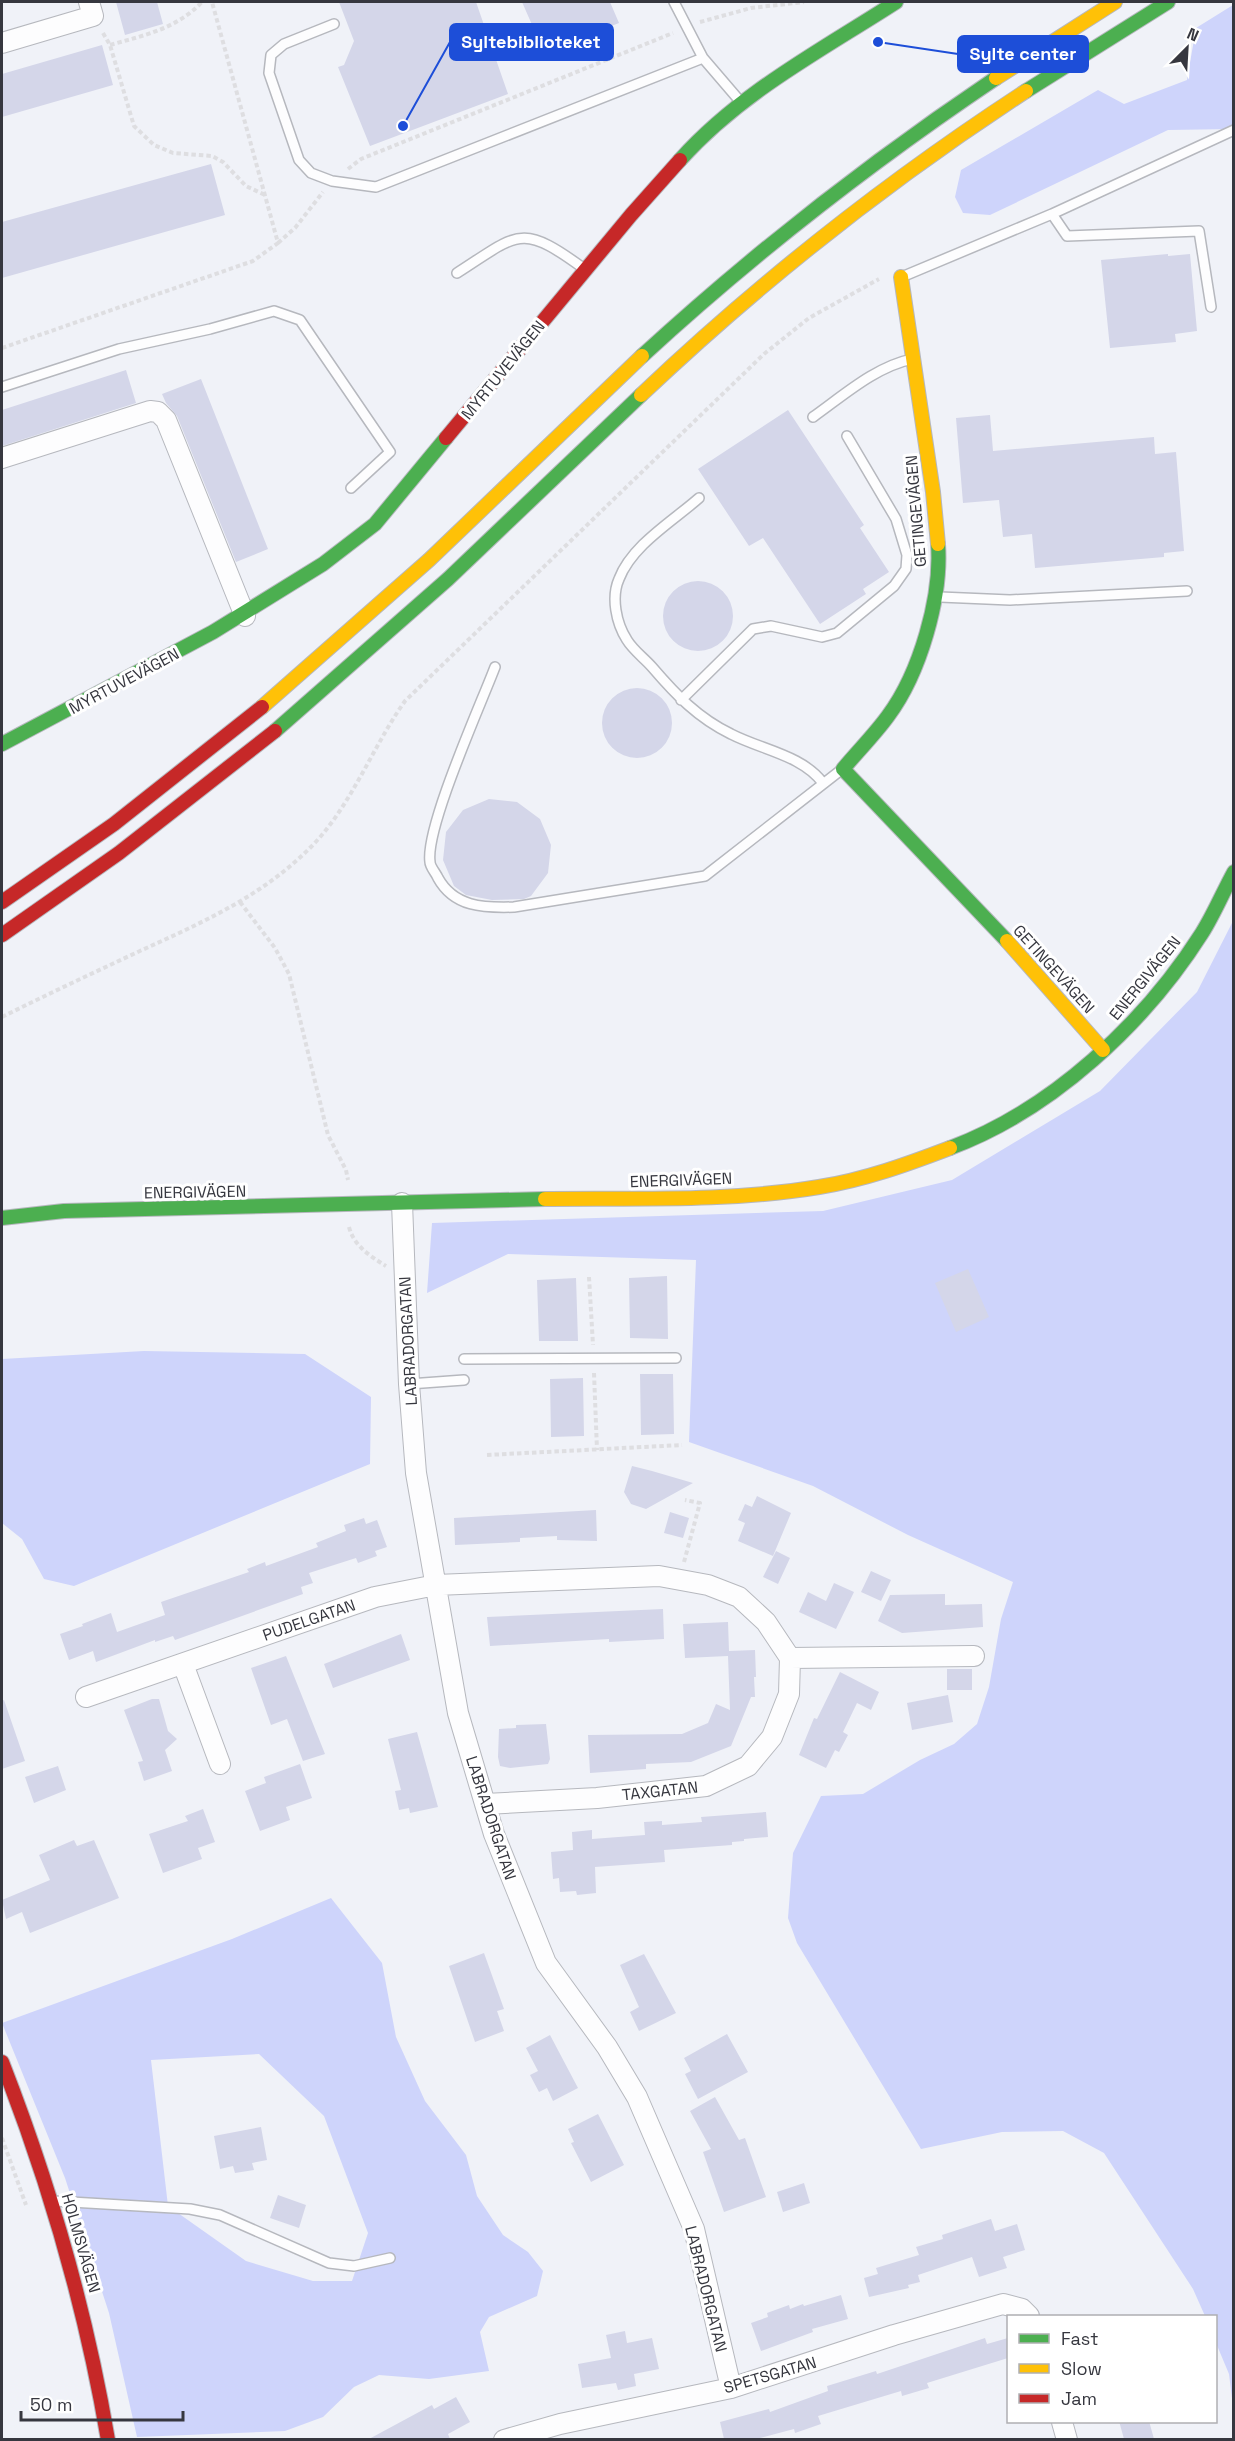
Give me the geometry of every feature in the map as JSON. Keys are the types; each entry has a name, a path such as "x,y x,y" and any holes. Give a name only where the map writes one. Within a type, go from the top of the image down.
{"main road":[{"name":"MYRTUVEVÄGEN","path":"2,743 49,722 245,616 336,556 375,524 668,171 708,129 741,101 896,2"},
{"path":"2,902 128,814 274,699 429,559 631,366 749,261 924,125 1114,2"},
{"path":"2,935 147,835 292,720 449,578 658,378 776,274 940,148 1037,82 1168,2"},
{"name":"GETINGEVÄGEN","path":"895,276 915,358 933,492 939,560 937,597 910,679 889,715 843,769 989,921 1103,1050"},
{"name":"ENERGIVÄGEN","path":"2,1218 64,1211 714,1197 826,1186 906,1165 977,1136 1046,1098 1077,1075 1140,1016 1185,958 1217,909 1233,872"},
{"name":"HOLMSVÄGEN","path":"2,2062 52,2201 84,2313 108,2439"}],"street":[{"path":"2,43 91,9"},
{"path":"2,458 150,411 158,412 166,420 245,616"},
{"name":"LABRADORGATAN","path":"402,1203 409,1384 416,1473 458,1713 485,1804 514,1886 546,1963 607,2047 638,2097 694,2229 731,2388"},
{"path":"436,1585 659,1576 708,1586 739,1597 766,1622 790,1658 974,1656"},
{"name":"PUDELGATAN","path":"86,1697 375,1597 436,1585"},
{"name":"TAXGATAN","path":"485,1804 597,1798 706,1786 748,1766 772,1737 789,1694 790,1658"},
{"path":"183,1664 220,1764"},
{"name":"SPETSGATAN","path":"504,2439 560,2424 731,2388 894,2335 1003,2304 1022,2309 1028,2315"},
{"path":"1063,2423 1067,2439"}],"lane":[{"path":"674,2 703,58 741,101"},
{"path":"334,24 284,44 271,55 269,73 299,160 311,173 332,181 376,187 703,58"},
{"path":"895,276 1052,214 1233,130"},
{"path":"1052,214 1067,236 1199,231 1211,307"},
{"path":"457,273 508,240 529,237 551,245 585,270"},
{"path":"2,387 119,349 210,329 274,311 300,320 390,452 351,488"},
{"path":"813,417 872,375 899,362 915,358"},
{"path":"681,700 753,629 771,626 822,637 837,633 894,586 906,569 907,555 896,519 847,436"},
{"path":"699,498 638,550 619,578 614,601 627,639 681,700 701,717 732,735 813,771 823,783"},
{"path":"937,597 1010,600 1187,591"},
{"path":"495,667 451,780 434,832 429,862 443,886 454,898 482,908 514,907 705,876 843,769"},
{"path":"464,1359 676,1358"},
{"path":"409,1384 464,1380"},
{"path":"52,2201 190,2209 220,2215 328,2263 354,2266 390,2258"}],"path":[{"path":"110,45 166,29 180,21 202,2"},
{"path":"212,2 278,243"},
{"path":"2,348 253,261 296,228 332,181 361,159 718,15 804,2"},
{"path":"91,9 110,45 134,126 141,136 173,153 212,156 223,162 246,186 266,195"},
{"path":"2,1017 240,902 286,870 319,838 337,816 387,727 405,701 791,330 895,276"},
{"path":"240,902 275,948 289,974 327,1135 346,1170 350,1204 349,1229 354,1241 390,1268"},
{"path":"589,1277 597,1450"},
{"path":"488,1455 682,1444"},
{"path":"679,1580 700,1503 685,1500"},
{"path":"2,2138 28,2211"}],"shaded area":[{"path":"1233,5 1233,129 1168,130 990,215 963,213 955,197 961,170 1098,90 1124,104 1187,80 1196,28"},
{"path":"1233,921 1233,2407 1229,2374 1217,2345 1217,2315 1205,2315 1193,2289 1104,2153 1063,2131 1002,2132 921,2149 797,1943 788,1918 793,1853 821,1796 863,1794 920,1760 954,1744 977,1724 989,1687 1001,1619 1013,1582 908,1535 813,1486 689,1442 696,1260 508,1254 427,1293 432,1223 823,1211 952,1180 1100,1091 1197,992"},
{"path":"144,1351 305,1354 371,1397 370,1464 74,1586 44,1579 22,1539 2,1523 2,1359"},
{"path":"331,1898 382,1963 396,2037 425,2101 466,2155 477,2196 503,2235 528,2252 543,2271 537,2296 489,2317 480,2332 489,2371 429,2379 379,2375 354,2387 323,2417 285,2431 137,2437 109,2313 65,2178 2,2023 232,1939","holes":["259,2054 324,2116 368,2233 352,2281 313,2281 246,2261 168,2206 151,2060"]}],"building":[{"path":"116,2 157,2 163,24 125,35"},
{"path":"339,2 476,2 508,94 370,146 338,67 344,65 354,41"},
{"path":"522,2 610,2 619,23 544,52"},
{"path":"102,45 113,85 2,117 2,74"},
{"path":"211,164 225,215 2,278 2,222"},
{"path":"1168,254 1168,256 1190,254 1197,331 1175,334 1176,342 1110,348 1101,260"},
{"path":"126,370 136,403 2,446 2,410"},
{"path":"201,379 268,549 236,562 177,416 162,394"},
{"path":"788,410 864,525 860,528 889,572 863,589 866,594 820,624 763,538 749,546 698,469"},
{"path":"990,415 993,451 1154,437 1155,454 1176,452 1184,551 1164,553 1164,557 1035,568 1032,534 1003,537 999,500 963,503 956,418"},
{"path":"698,581 717,587 727,597 733,616 727,635 717,645 698,651 679,645 669,635 663,616 669,597 679,587"},
{"path":"637,688 656,694 666,704 672,723 666,742 656,752 637,758 618,752 608,742 602,723 608,704 618,694"},
{"path":"489,799 517,802 540,819 551,845 548,873 531,896 524,899 492,900 466,895 454,886 443,860 446,832 463,810"},
{"path":"968,1269 989,1317 956,1332 935,1283"},
{"path":"667,1276 668,1339 630,1338 629,1278"},
{"path":"576,1278 578,1341 539,1341 537,1280"},
{"path":"640,1374 673,1374 674,1434 641,1435"},
{"path":"583,1378 584,1436 551,1437 550,1379"},
{"path":"632,1466 693,1483 646,1509 631,1504 624,1492"},
{"path":"757,1496 791,1513 773,1556 738,1541 745,1523 738,1520 745,1504 752,1507"},
{"path":"596,1510 597,1541 557,1540 557,1536 520,1538 520,1542 455,1545 454,1518"},
{"path":"670,1512 689,1518 683,1538 664,1533"},
{"path":"364,1518 366,1524 377,1520 387,1547 375,1551 377,1556 358,1563 356,1558 309,1573 313,1583 301,1587 303,1594 175,1640 173,1636 155,1642 155,1640 96,1662 93,1651 69,1660 60,1634 111,1613 117,1632 165,1615 161,1602 249,1572 247,1569 265,1562 266,1566 318,1547 316,1543 346,1531 344,1525"},
{"path":"776,1551 790,1558 778,1584 763,1577"},
{"path":"871,1571 891,1580 881,1601 861,1592"},
{"path":"834,1583 854,1592 836,1629 799,1612 808,1592 826,1601"},
{"path":"945,1594 945,1605 982,1604 983,1627 902,1633 878,1621 890,1595"},
{"path":"663,1609 664,1639 609,1642 609,1639 490,1646 487,1617"},
{"path":"728,1622 729,1651 755,1650 756,1677 754,1677 755,1697 751,1697 731,1746 691,1762 646,1764 646,1769 590,1773 588,1735 682,1734 708,1723 716,1704 730,1710 728,1656 685,1658 683,1624"},
{"path":"401,1634 410,1660 333,1688 324,1664"},
{"path":"286,1656 325,1754 303,1761 287,1719 271,1725 251,1668"},
{"path":"947,1669 972,1669 972,1690 947,1690"},
{"path":"840,1672 879,1692 871,1710 857,1703 843,1732 848,1735 839,1752 835,1750 826,1768 799,1755 814,1718 817,1719"},
{"path":"948,1695 953,1722 912,1730 907,1703"},
{"path":"152,1699 159,1699 168,1731 177,1739 165,1750 172,1771 144,1781 138,1762 143,1761 124,1710"},
{"path":"4,1700 25,1761 2,1769 2,1701"},
{"path":"546,1724 550,1759 548,1764 510,1768 500,1766 499,1729 516,1728 516,1725"},
{"path":"417,1732 438,1807 410,1813 409,1808 399,1810 395,1791 401,1790 388,1739"},
{"path":"300,1764 312,1798 286,1807 290,1820 260,1831 245,1791 266,1783 264,1777"},
{"path":"58,1766 66,1790 34,1803 25,1777"},
{"path":"203,1809 215,1842 198,1848 202,1859 163,1873 149,1834 188,1821 185,1816"},
{"path":"766,1812 768,1837 744,1839 744,1841 732,1842 732,1845 664,1850 665,1862 595,1867 596,1893 577,1895 576,1891 560,1892 559,1878 553,1879 551,1852 573,1850 572,1832 592,1830 592,1839 645,1835 644,1822 662,1821 662,1825 702,1822 701,1817"},
{"path":"74,1840 77,1846 94,1840 119,1898 30,1933 22,1912 6,1919 2,1900 50,1880 39,1855"},
{"path":"484,1953 504,2009 497,2011 504,2031 475,2042 449,1966"},
{"path":"644,1954 676,2013 639,2031 630,2012 639,2007 620,1965"},
{"path":"727,2034 748,2072 698,2099 685,2074 691,2071 684,2058"},
{"path":"550,2035 578,2088 553,2101 547,2088 539,2092 530,2075 538,2071 526,2048"},
{"path":"715,2097 739,2140 745,2138 766,2197 724,2212 703,2152 711,2149 690,2111"},
{"path":"598,2114 624,2165 591,2182 571,2143 574,2142 568,2129"},
{"path":"261,2127 267,2160 252,2163 254,2170 235,2173 233,2166 220,2169 214,2136"},
{"path":"804,2183 810,2203 783,2212 777,2192"},
{"path":"278,2195 306,2205 299,2228 270,2218"},
{"path":"991,2219 995,2231 1017,2224 1025,2250 1003,2257 1007,2268 979,2277 972,2257 918,2275 920,2282 908,2285 909,2288 869,2297 864,2278 878,2274 876,2268 919,2255 916,2247 943,2239 942,2235"},
{"path":"841,2295 848,2319 812,2329 813,2332 761,2351 751,2323 768,2317 767,2313 789,2305 790,2309"},
{"path":"625,2331 627,2343 652,2338 659,2369 634,2374 636,2386 618,2390 616,2383 582,2388 578,2364 611,2358 606,2335"},
{"path":"985,2338 987,2344 1007,2338 1007,2358 927,2383 929,2388 902,2396 901,2391 818,2416 821,2424 795,2433 794,2429 756,2439 724,2439 720,2422 769,2409 770,2412 828,2391 827,2386 876,2371 877,2374"},
{"path":"456,2397 470,2422 448,2434 450,2439 369,2439 432,2405 434,2409"},
{"path":"1120,2423 1150,2423 1154,2439 1124,2439"}],"traffic: fast":[{"path":"680,160 704,136 755,93 896,2"},
{"path":"1026,91 1168,2"},
{"path":"642,356 727,281 814,210 996,78"},
{"path":"275,731 448,579 641,395"},
{"path":"2,744 213,632 323,564 375,524 446,438"},
{"path":"938,544 936,587 927,634 919,657 900,698 888,716 843,769 1007,941"},
{"path":"950,1148 988,1132 1060,1087 1124,1031 1179,967 1206,926 1234,872"},
{"path":"2,1218 64,1211 545,1199"}],"traffic: slow":[{"path":"996,78 1115,2"},
{"path":"641,395 732,312 826,234 924,161 1026,91"},
{"path":"901,277 933,492 938,544"},
{"path":"262,707 429,560 642,356"},
{"path":"1007,941 1103,1050"},
{"path":"545,1199 717,1197 785,1192 869,1176 950,1148"}],"traffic: jam":[{"path":"446,438 631,215 680,160"},
{"path":"2,902 114,824 262,707"},
{"path":"2,935 119,853 275,731"},
{"path":"2,2062 36,2155 65,2248 89,2343 108,2440"}],"place":[{"name":"Sylte center","path":"878,42"},
{"name":"Syltebiblioteket","path":"403,126"}]}
